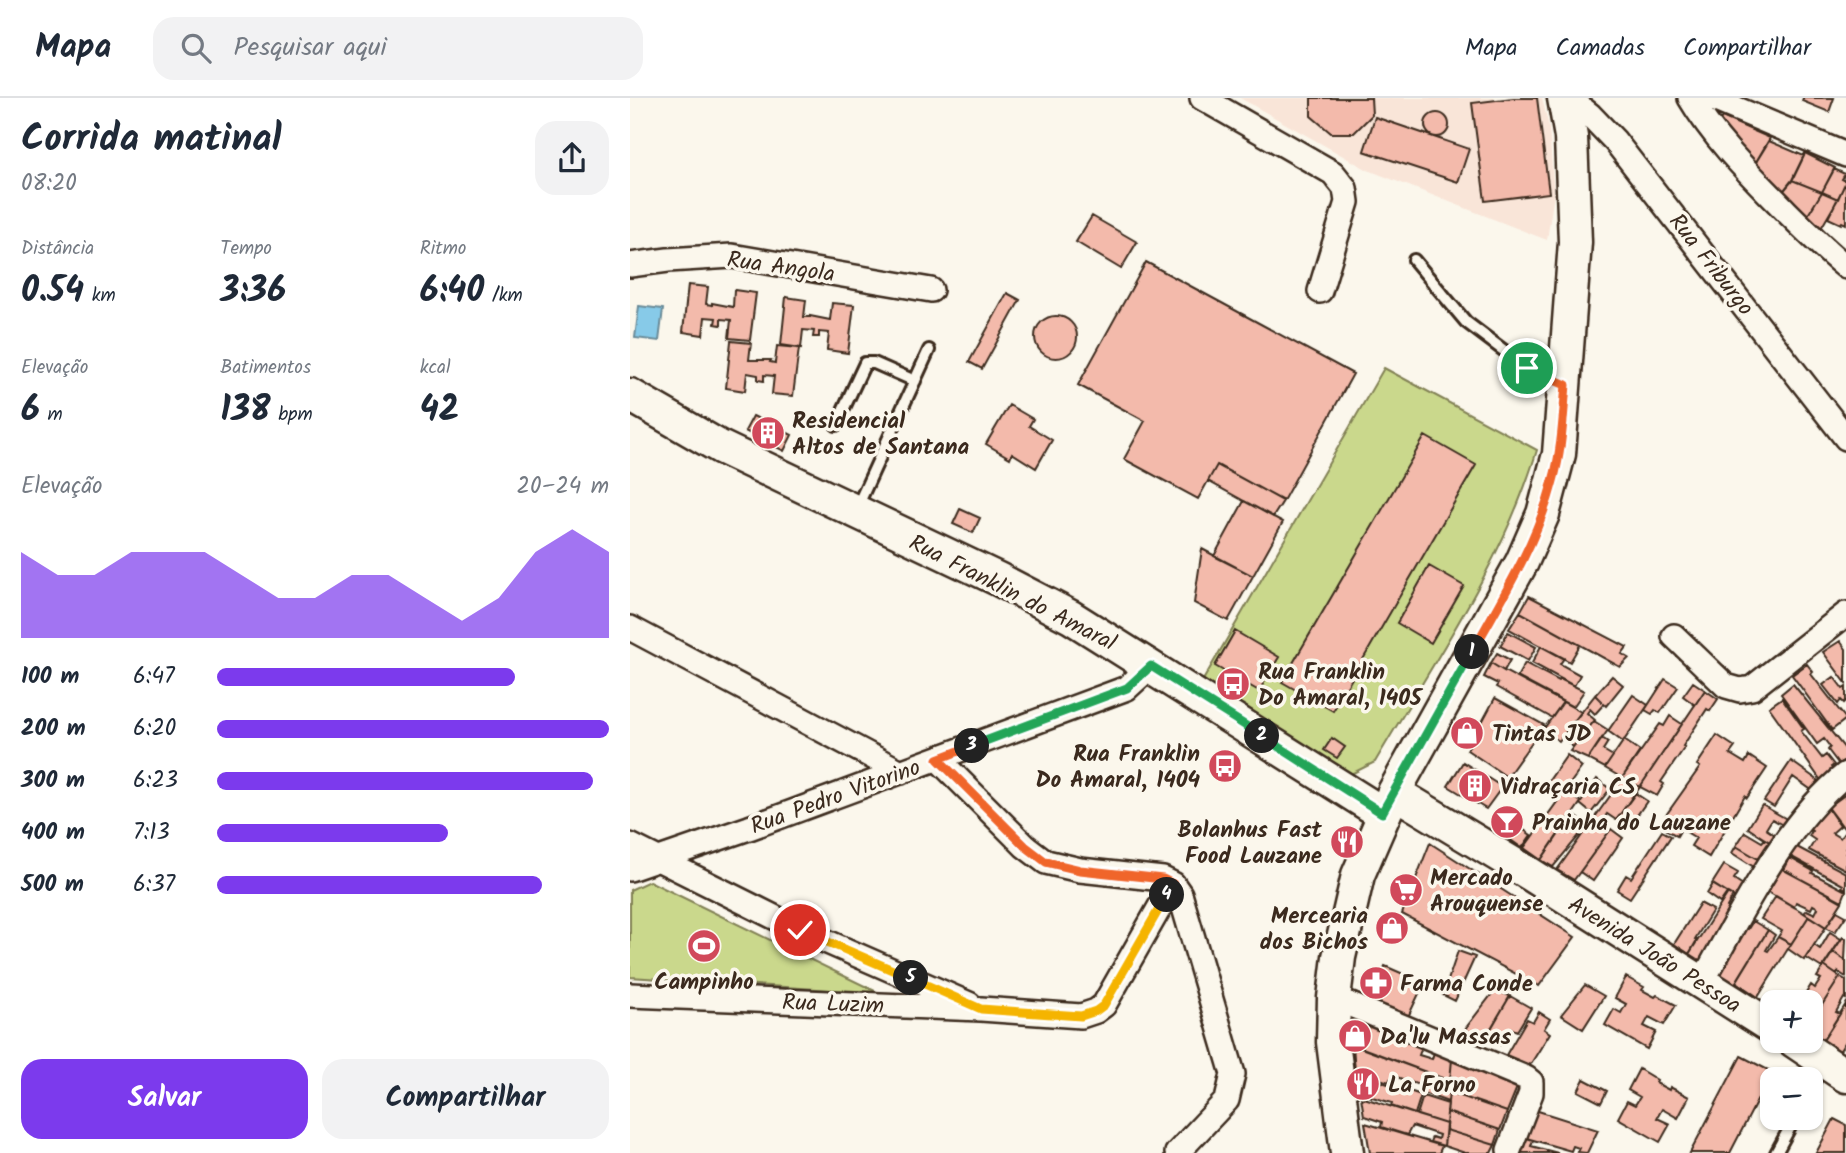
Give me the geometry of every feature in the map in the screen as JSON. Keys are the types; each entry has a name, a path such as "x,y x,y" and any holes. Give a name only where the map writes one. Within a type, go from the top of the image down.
{"street":[{"path":"1202,98 1333,173 1345,188 1347,202 1320,291"},
{"path":"1347,1153 1333,1042 1334,998 1339,957 1358,875 1388,803 1522,562 1543,514 1559,454 1573,281 1575,190 1566,98"},
{"name":"Rua Friburgo","path":"1566,98 1590,115 1615,141 1846,438"},
{"path":"1690,98 1707,127 1754,180 1816,243 1846,267"},
{"path":"1711,98 1846,155"},
{"name":"Rua Angola","path":"630,265 732,256 931,290"},
{"name":"Rua Franklin do Amaral","path":"630,395 720,447 1047,604 1388,803"},
{"path":"1674,636 1727,686 1740,690 1752,688 1846,614"},
{"path":"630,628 901,772"},
{"name":"Rua Pedro Vitorino","path":"630,869 749,828 1127,688 1151,666"},
{"path":"938,759 1025,846 1046,862 1080,870 1163,879 1173,884 1180,894 1233,1074 1227,1100 1177,1153"},
{"path":"1701,984 1783,847 1815,803 1846,774"},
{"name":"Avenida João Pessoa","path":"1388,803 1530,874 1760,1020"},
{"path":"630,845 800,930 981,1009"},
{"name":"Rua Luzim","path":"630,995 981,1009 1081,1016 1104,1005 1173,884"},
{"path":"1334,998 1526,1077 1531,1082 1531,1093 1509,1150"},
{"path":"1806,1053 1827,1075"}],"lane":[{"path":"1414,260 1466,322 1527,368 1566,385"},
{"path":"856,510 929,351"},
{"path":"836,425 865,363 874,363 915,381"},
{"path":"1776,1153 1788,1130"}],"shaded area":[{"path":"1240,98 1542,98 1549,127 1554,194 1547,240 1368,170"}],"green space":[{"path":"1384,368 1537,450 1506,532 1443,649 1375,762 1349,775 1202,682"},
{"path":"649,881 879,993 630,977 630,890"}],"water":[{"path":"639,306 663,309 659,341 635,338"}],"building":[{"path":"1311,98 1371,98 1372,115 1354,133 1331,133 1311,116"},
{"path":"1537,98 1549,193 1485,201 1472,103"},
{"path":"1803,98 1834,98 1829,112 1802,101"},
{"path":"1437,113 1448,120 1449,125 1442,136 1437,137 1426,130 1425,125 1432,114"},
{"path":"1375,117 1469,149 1458,182 1364,151"},
{"path":"1722,117 1770,138 1753,167 1715,128"},
{"path":"1769,141 1804,156 1792,181 1781,194 1753,167"},
{"path":"1805,153 1835,168 1822,192 1792,180"},
{"path":"1834,169 1845,174 1842,179 1846,181 1838,199 1822,192"},
{"path":"1792,180 1822,192 1806,218 1781,194"},
{"path":"1846,182 1846,224 1841,224 1828,218"},
{"path":"1822,192 1838,199 1820,230 1806,218"},
{"path":"1092,216 1137,242 1121,269 1076,242"},
{"path":"1146,262 1353,374 1283,501 1217,465 1198,499 1124,459 1145,421 1078,385"},
{"path":"688,285 708,287 706,304 712,305 733,307 734,290 756,293 750,340 729,338 731,320 721,319 721,325 715,324 716,318 705,317 703,335 683,332"},
{"path":"1007,293 1020,300 982,369 969,362"},
{"path":"786,297 806,300 804,317 830,320 832,303 854,305 848,353 827,350 829,333 819,332 819,337 813,337 814,331 803,330 801,348 781,345"},
{"path":"1056,316 1071,322 1077,337 1071,352 1056,358 1041,352 1035,337 1041,322"},
{"path":"731,341 751,343 749,360 771,360 770,362 775,363 777,346 799,348 793,396 772,394 774,376 764,375 764,381 758,380 758,375 747,373 745,391 726,388"},
{"path":"1009,405 1033,419 1029,426 1052,440 1036,468 1012,453 1010,458 986,444"},
{"name":"Residencial Altos de Santana","path":"753,416 792,435 784,451 745,431"},
{"path":"1425,436 1476,465 1333,711 1282,682"},
{"path":"1217,465 1283,501 1273,517 1208,481"},
{"path":"1244,501 1283,522 1253,576 1214,556"},
{"path":"960,509 980,518 973,533 953,524"},
{"path":"1202,549 1253,576 1228,621 1194,603"},
{"path":"1429,566 1464,586 1431,643 1397,623"},
{"path":"1529,596 1627,647 1622,654 1629,658 1620,667 1520,612"},
{"path":"1520,612 1580,645 1570,662 1509,629"},
{"path":"1235,631 1279,657 1259,691 1215,666"},
{"path":"1508,632 1536,647 1528,661 1500,646"},
{"path":"1840,641 1846,649 1846,683 1823,652"},
{"path":"1541,646 1564,658 1560,664 1580,675 1574,686 1532,663"},
{"path":"1497,653 1510,660 1504,671 1491,663"},
{"path":"1491,663 1563,702 1552,718 1496,687 1498,684 1484,677"},
{"path":"1525,663 1584,691 1573,707 1517,677"},
{"path":"1807,664 1813,672 1811,674 1846,719 1832,730 1792,675"},
{"path":"1612,676 1623,685 1606,706 1595,695"},
{"path":"1834,677 1843,689 1846,687 1844,703 1841,700 1838,704 1823,685"},
{"path":"1665,679 1678,687 1660,713 1655,710 1652,714 1645,710"},
{"path":"1693,682 1705,690 1695,705 1683,696"},
{"path":"1793,684 1846,750 1846,763 1841,767 1828,750 1830,747 1824,739 1817,744 1781,694"},
{"path":"1705,690 1718,699 1710,711 1707,709 1683,746 1685,747 1661,782 1664,784 1657,796 1640,787"},
{"path":"1595,695 1604,704 1595,714 1590,709 1587,713 1595,720 1573,747 1562,737"},
{"path":"1633,695 1648,705 1623,742 1608,731"},
{"path":"1495,698 1544,725 1507,777 1467,750"},
{"path":"1782,698 1804,729 1801,731 1822,758 1826,755 1834,765 1831,767 1834,772 1822,782 1769,707"},
{"path":"1563,702 1581,712 1559,741 1543,730"},
{"path":"1670,716 1682,724 1640,787 1622,778 1660,724 1664,726"},
{"path":"1594,721 1608,730 1588,759 1570,751"},
{"path":"1717,735 1735,747 1730,754 1745,763 1749,756 1767,768 1747,798 1745,796 1709,857 1691,846 1696,838 1681,829 1677,836 1659,825 1700,767 1697,765"},
{"path":"1332,738 1345,747 1337,758 1324,750"},
{"path":"1602,738 1608,742 1603,750 1613,756 1605,768 1588,759"},
{"path":"1624,740 1640,751 1622,778 1605,768"},
{"path":"1567,755 1582,767 1559,799 1543,789"},
{"path":"1791,761 1819,781 1813,791 1793,777 1774,807 1764,801"},
{"name":"Vidraçaria CS","path":"1463,762 1502,787 1486,809 1448,786"},
{"path":"1623,778 1640,787 1616,820 1607,814 1599,826 1608,833 1574,880 1557,870"},
{"path":"1597,779 1610,789 1591,813 1580,804"},
{"path":"1565,791 1581,802 1541,860 1524,848"},
{"path":"1635,793 1647,801 1631,824 1619,816"},
{"path":"1846,794 1846,831 1828,807"},
{"path":"1824,803 1840,826 1832,833 1840,838 1844,833 1846,836 1846,870 1809,850 1815,840 1809,836 1812,831 1805,827"},
{"path":"1762,805 1792,822 1788,828 1772,819 1766,829 1778,837 1774,845 1748,828"},
{"name":"Prainha do Lauzane","path":"1508,810 1521,819 1508,838 1491,827 1501,814 1503,816"},
{"path":"1572,814 1588,825 1553,867 1541,860"},
{"path":"1517,825 1531,835 1522,848 1508,838"},
{"path":"1611,829 1623,838 1593,881 1580,872"},
{"path":"1662,831 1671,836 1630,898 1617,890 1626,875 1631,878"},
{"path":"1745,832 1762,842 1765,839 1776,846 1765,863 1736,846"},
{"path":"1430,843 1575,937 1539,986 1402,914"},
{"path":"1736,846 1758,859 1754,867 1732,853"},
{"path":"1795,846 1846,873 1846,889 1790,856"},
{"path":"1790,858 1846,891 1842,901 1784,870"},
{"path":"1724,865 1738,873 1734,879 1746,887 1739,900 1712,884"},
{"path":"1782,868 1842,902 1826,927 1804,913 1807,910 1815,914 1818,908 1813,905 1811,909 1796,902 1794,907 1768,892"},
{"path":"1713,884 1727,893 1720,903 1707,894"},
{"path":"1728,893 1733,896 1727,907 1733,911 1701,963 1689,954"},
{"path":"1776,896 1809,916 1791,944 1778,937 1782,931 1761,919"},
{"path":"1700,903 1713,910 1689,954 1674,944"},
{"path":"1837,911 1846,916 1835,932 1826,927"},
{"path":"1809,916 1826,927 1804,960 1788,949"},
{"path":"1753,921 1768,930 1735,984 1714,971 1744,927 1748,929"},
{"path":"1768,930 1775,935 1766,950 1768,951 1778,937 1791,944 1758,997 1736,982"},
{"path":"1830,932 1841,939 1822,968 1806,958 1814,945 1820,949"},
{"path":"1843,937 1846,939 1845,960 1833,952"},
{"path":"1458,951 1475,957 1455,1001 1443,995"},
{"path":"1833,952 1846,961 1846,977 1838,972 1837,975 1824,966"},
{"path":"1385,966 1424,983 1408,1017 1372,1001"},
{"path":"1824,966 1840,977 1823,1003 1823,990 1808,990 1811,985 1815,988 1821,979 1817,977"},
{"path":"1626,977 1644,987 1642,990 1676,1005 1664,1025 1649,1017 1644,1026 1656,1032 1647,1049 1605,1025 1614,1009 1621,1013 1626,1004 1615,998"},
{"path":"1840,977 1846,980 1846,999 1844,998 1836,1012 1840,1014 1823,1040 1823,1003"},
{"path":"1585,985 1604,996 1583,1029 1561,1015"},
{"path":"1495,990 1510,996 1484,1040 1465,1029"},
{"path":"1510,996 1531,1008 1517,1031 1510,1028 1500,1045 1485,1039"},
{"path":"1846,1004 1846,1041 1837,1055 1823,1047 1823,1040"},
{"path":"1539,1012 1550,1019 1544,1029 1550,1033 1530,1065 1506,1055 1527,1019 1533,1022"},
{"path":"1358,1025 1368,1029 1369,1025 1422,1047 1419,1055 1432,1059 1434,1052 1452,1059 1450,1081 1357,1046"},
{"path":"1353,1045 1450,1081 1448,1102 1420,1092 1422,1086 1397,1077 1396,1081 1390,1079 1389,1082 1355,1071"},
{"path":"1741,1056 1762,1067 1760,1067 1760,1095 1730,1153 1690,1153"},
{"path":"1452,1059 1518,1085 1507,1112 1449,1092"},
{"path":"1639,1069 1657,1080 1656,1083 1689,1097 1678,1118 1662,1109 1657,1118 1670,1124 1660,1142 1618,1118 1627,1101 1635,1105 1640,1097 1628,1090"},
{"path":"1373,1079 1421,1095 1415,1114 1369,1096"},
{"path":"1584,1079 1607,1091 1601,1103 1578,1091"},
{"path":"1449,1092 1507,1112 1500,1130 1447,1112"},
{"path":"1423,1096 1448,1104 1446,1124 1417,1115"},
{"path":"1361,1097 1446,1124 1444,1146 1430,1142 1432,1137 1438,1139 1439,1135 1412,1126 1407,1135 1381,1127 1382,1122 1364,1116"},
{"path":"1535,1110 1598,1130 1587,1153 1577,1152 1579,1148 1573,1146 1571,1151 1523,1137"},
{"path":"1447,1112 1500,1130 1495,1145 1446,1130"},
{"path":"1834,1119 1846,1125 1846,1153 1816,1153"},
{"path":"1365,1123 1442,1146 1439,1153 1370,1153"},
{"path":"1446,1130 1495,1145 1491,1153 1465,1153 1444,1146"},
{"path":"1523,1137 1533,1140 1531,1146 1558,1153 1516,1153"}],"place":[{"name":"Residencial Altos de Santana","path":"768,433"},
{"name":"Rua Franklin Do Amaral, 1405","path":"1233,684"},
{"name":"Tintas JD","path":"1467,733"},
{"name":"Rua Franklin Do Amaral, 1404","path":"1225,766"},
{"name":"Vidraçaria CS","path":"1475,786"},
{"name":"Prainha do Lauzane","path":"1507,822"},
{"name":"Bolanhus Fast Food Lauzane","path":"1347,842"},
{"name":"Mercado Arouquense","path":"1406,890"},
{"name":"Mercearia dos Bichos","path":"1392,928"},
{"name":"Campinho","path":"704,946"},
{"name":"Farma Conde","path":"1376,983"},
{"name":"Da'lu Massas","path":"1355,1036"},
{"name":"La Forno","path":"1363,1084"}],"route":[{"path":"800,930 981,1009 1081,1016 1104,1005 1173,884 1163,879 1140,875 1065,868 1046,862 1025,846 938,759 1127,688 1151,666 1382,813 1522,562 1543,514 1559,454 1566,385 1527,368"}]}
